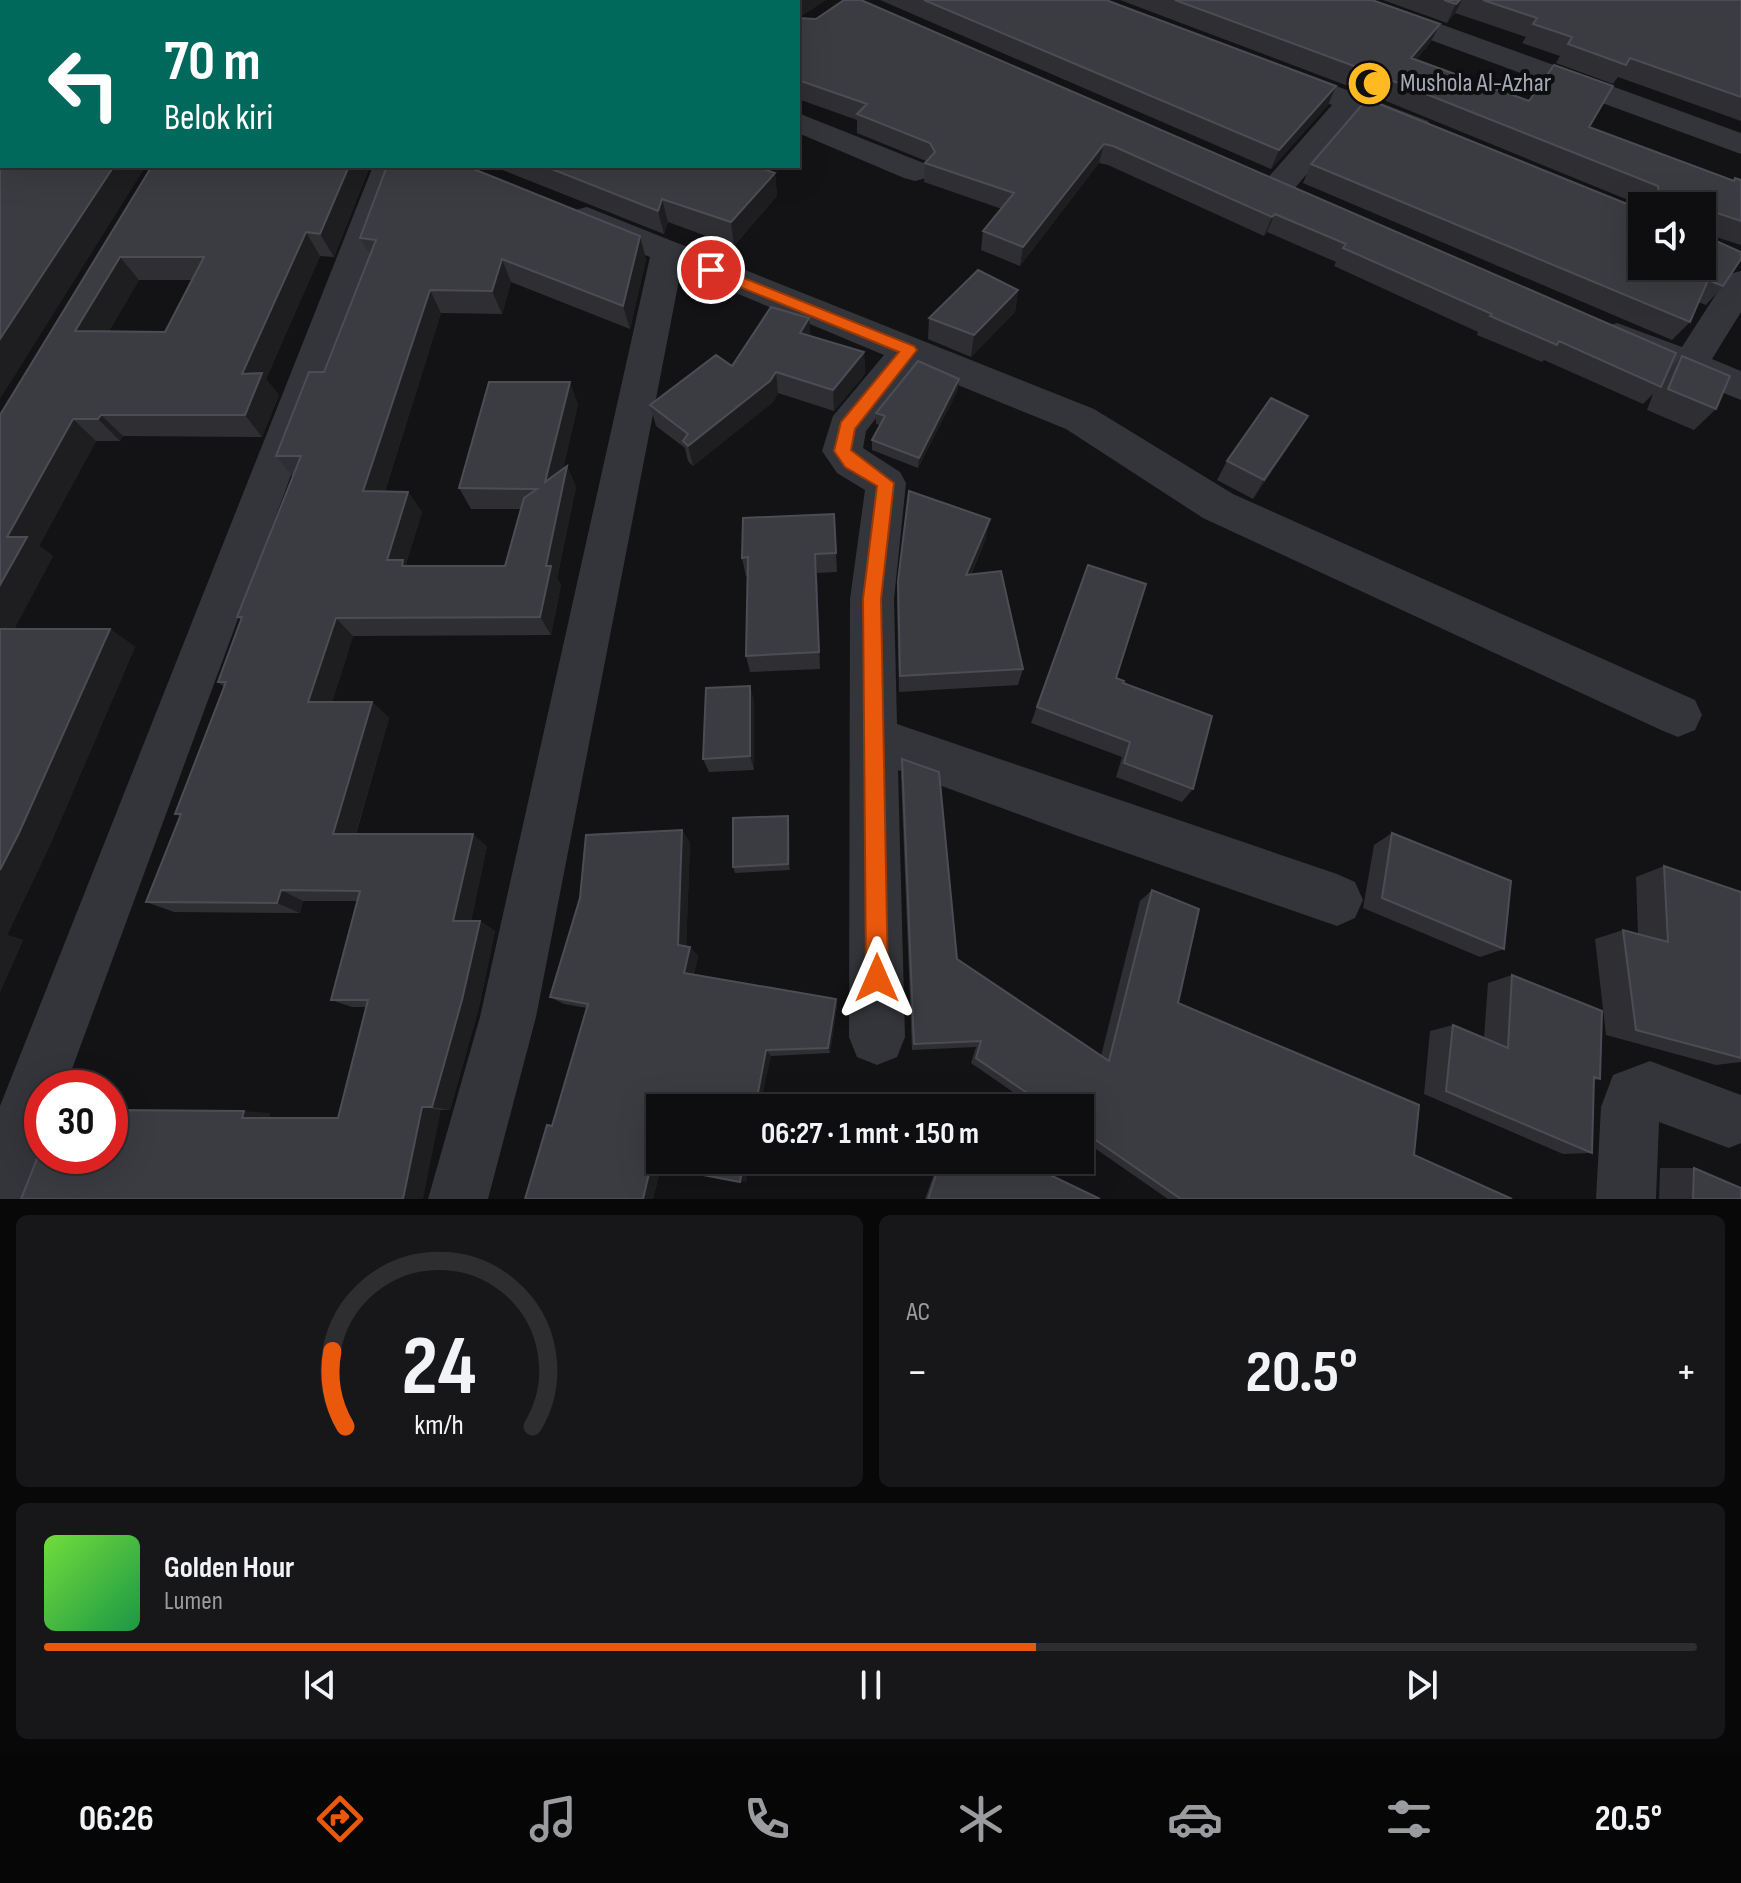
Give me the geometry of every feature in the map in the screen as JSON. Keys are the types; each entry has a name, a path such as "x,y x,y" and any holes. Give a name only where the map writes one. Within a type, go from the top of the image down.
{"street":[{"path":"1348,0 1741,144"},
{"path":"1249,62 1450,142"},
{"path":"1277,188 1352,101"},
{"path":"800,123 915,171"},
{"path":"0,1182 388,168"},
{"path":"552,204 1080,419 1218,506 1678,715"},
{"path":"458,1199 508,1017 668,251"},
{"path":"1689,366 1737,267"},
{"path":"1592,325 1741,386"},
{"path":"877,1037 876,739 872,599 886,483 851,462 842,451 847,427 909,350"},
{"path":"876,739 1337,900"},
{"path":"1626,1199 1633,1095 1650,1090 1729,1119"}],"building":[{"path":"844,0 861,0 1676,353 1661,387 1559,341 1557,345 1490,316 1492,314 1343,248 1346,244 1275,214 1272,217 1104,144 1023,247 983,231 1014,193 925,163 935,152 930,143 857,114 867,104 800,81 800,18 816,19"},
{"path":"924,0 1106,0 1336,86 1279,150"},
{"path":"1175,0 1372,0 1440,24 1411,58 1529,101 1554,65 1613,86 1589,127 1734,181 1735,178 1741,180 1741,221 1717,213 1716,241 1716,192 1659,192 1658,186 1373,73"},
{"path":"1483,0 1741,0 1741,97 1630,58 1626,65 1568,44 1572,37 1533,24 1537,18"},
{"path":"1367,99 1628,204 1628,280 1708,280 1690,322 1311,164"},
{"path":"0,168 113,168 0,339"},
{"path":"151,168 348,168 320,234 306,232 242,374 262,373 245,415 101,415 98,419 73,419 7,537 27,537 0,585 0,415","holes":["120,257 204,257 165,332 75,331"]},
{"path":"386,168 471,168 640,236 623,306 502,259 492,291 430,290 363,491 408,492 387,560 403,560 402,566 505,566 524,498 537,489 459,488 489,382 570,382 545,482 567,466 546,566 551,566 540,617 336,618 308,702 372,702 333,834 473,834 453,921 480,921 432,1107 422,1107 403,1199 21,1199 31,1174 128,1174 128,1110 244,1111 242,1118 338,1118 368,1000 331,1000 360,891 281,890 277,903 146,902 181,814 175,814 226,682 218,682 242,617 237,617 301,456 276,456 309,372 324,372 376,240 360,238"},
{"path":"549,168 761,168 775,173 731,222 662,199 658,211"},
{"path":"1716,241 1741,252 1741,259 1723,286 1708,280 1716,280"},
{"path":"978,270 1018,290 974,335 929,318"},
{"path":"771,307 809,318 800,333 864,352 833,390 776,372 770,381 688,446 683,441 688,434 650,405 716,355 732,366"},
{"path":"1682,356 1730,376 1716,409 1668,389"},
{"path":"918,361 959,379 919,458 872,440 885,416 876,413"},
{"path":"1271,398 1308,416 1264,480 1227,461"},
{"path":"909,491 990,519 966,575 1001,571 1023,669 900,676 898,581"},
{"path":"834,514 836,553 815,554 819,652 746,656 748,557 742,558 743,518"},
{"path":"1088,565 1146,584 1116,678 1212,716 1193,789 1124,763 1130,742 1037,707"},
{"path":"0,629 110,629 0,870"},
{"path":"750,686 750,756 703,759 706,688"},
{"path":"902,759 939,772 957,959 1109,1061 1152,890 1199,909 1178,1003 1419,1105 1414,1155 1512,1199 1181,1199 1094,1139 1094,1094 1029,1094 976,1058 981,1041 914,1044"},
{"path":"788,816 788,864 733,867 733,818"},
{"path":"682,830 678,945 690,947 684,973 836,999 828,1048 766,1050 758,1094 646,1094 646,1174 649,1174 643,1199 525,1199 547,1125 552,1126 588,1004 550,997 580,898 586,835"},
{"path":"1392,833 1511,881 1504,949 1382,898"},
{"path":"1664,866 1741,892 1741,1058 1636,1030 1623,930 1668,942"},
{"path":"1512,975 1602,1011 1600,1079 1594,1077 1592,1153 1446,1091 1453,1025 1508,1048"},
{"path":"1694,1168 1741,1188 1741,1199 1693,1199"},
{"path":"698,1174 741,1174 740,1182"},
{"path":"936,1174 1048,1174 1100,1199 928,1199"}],"place":[{"name":"Mushola Al-Azhar","path":"1369,83"}],"route":[{"path":"711,270 909,350 847,427 842,451 851,462 886,483 872,599 877,978"}]}
